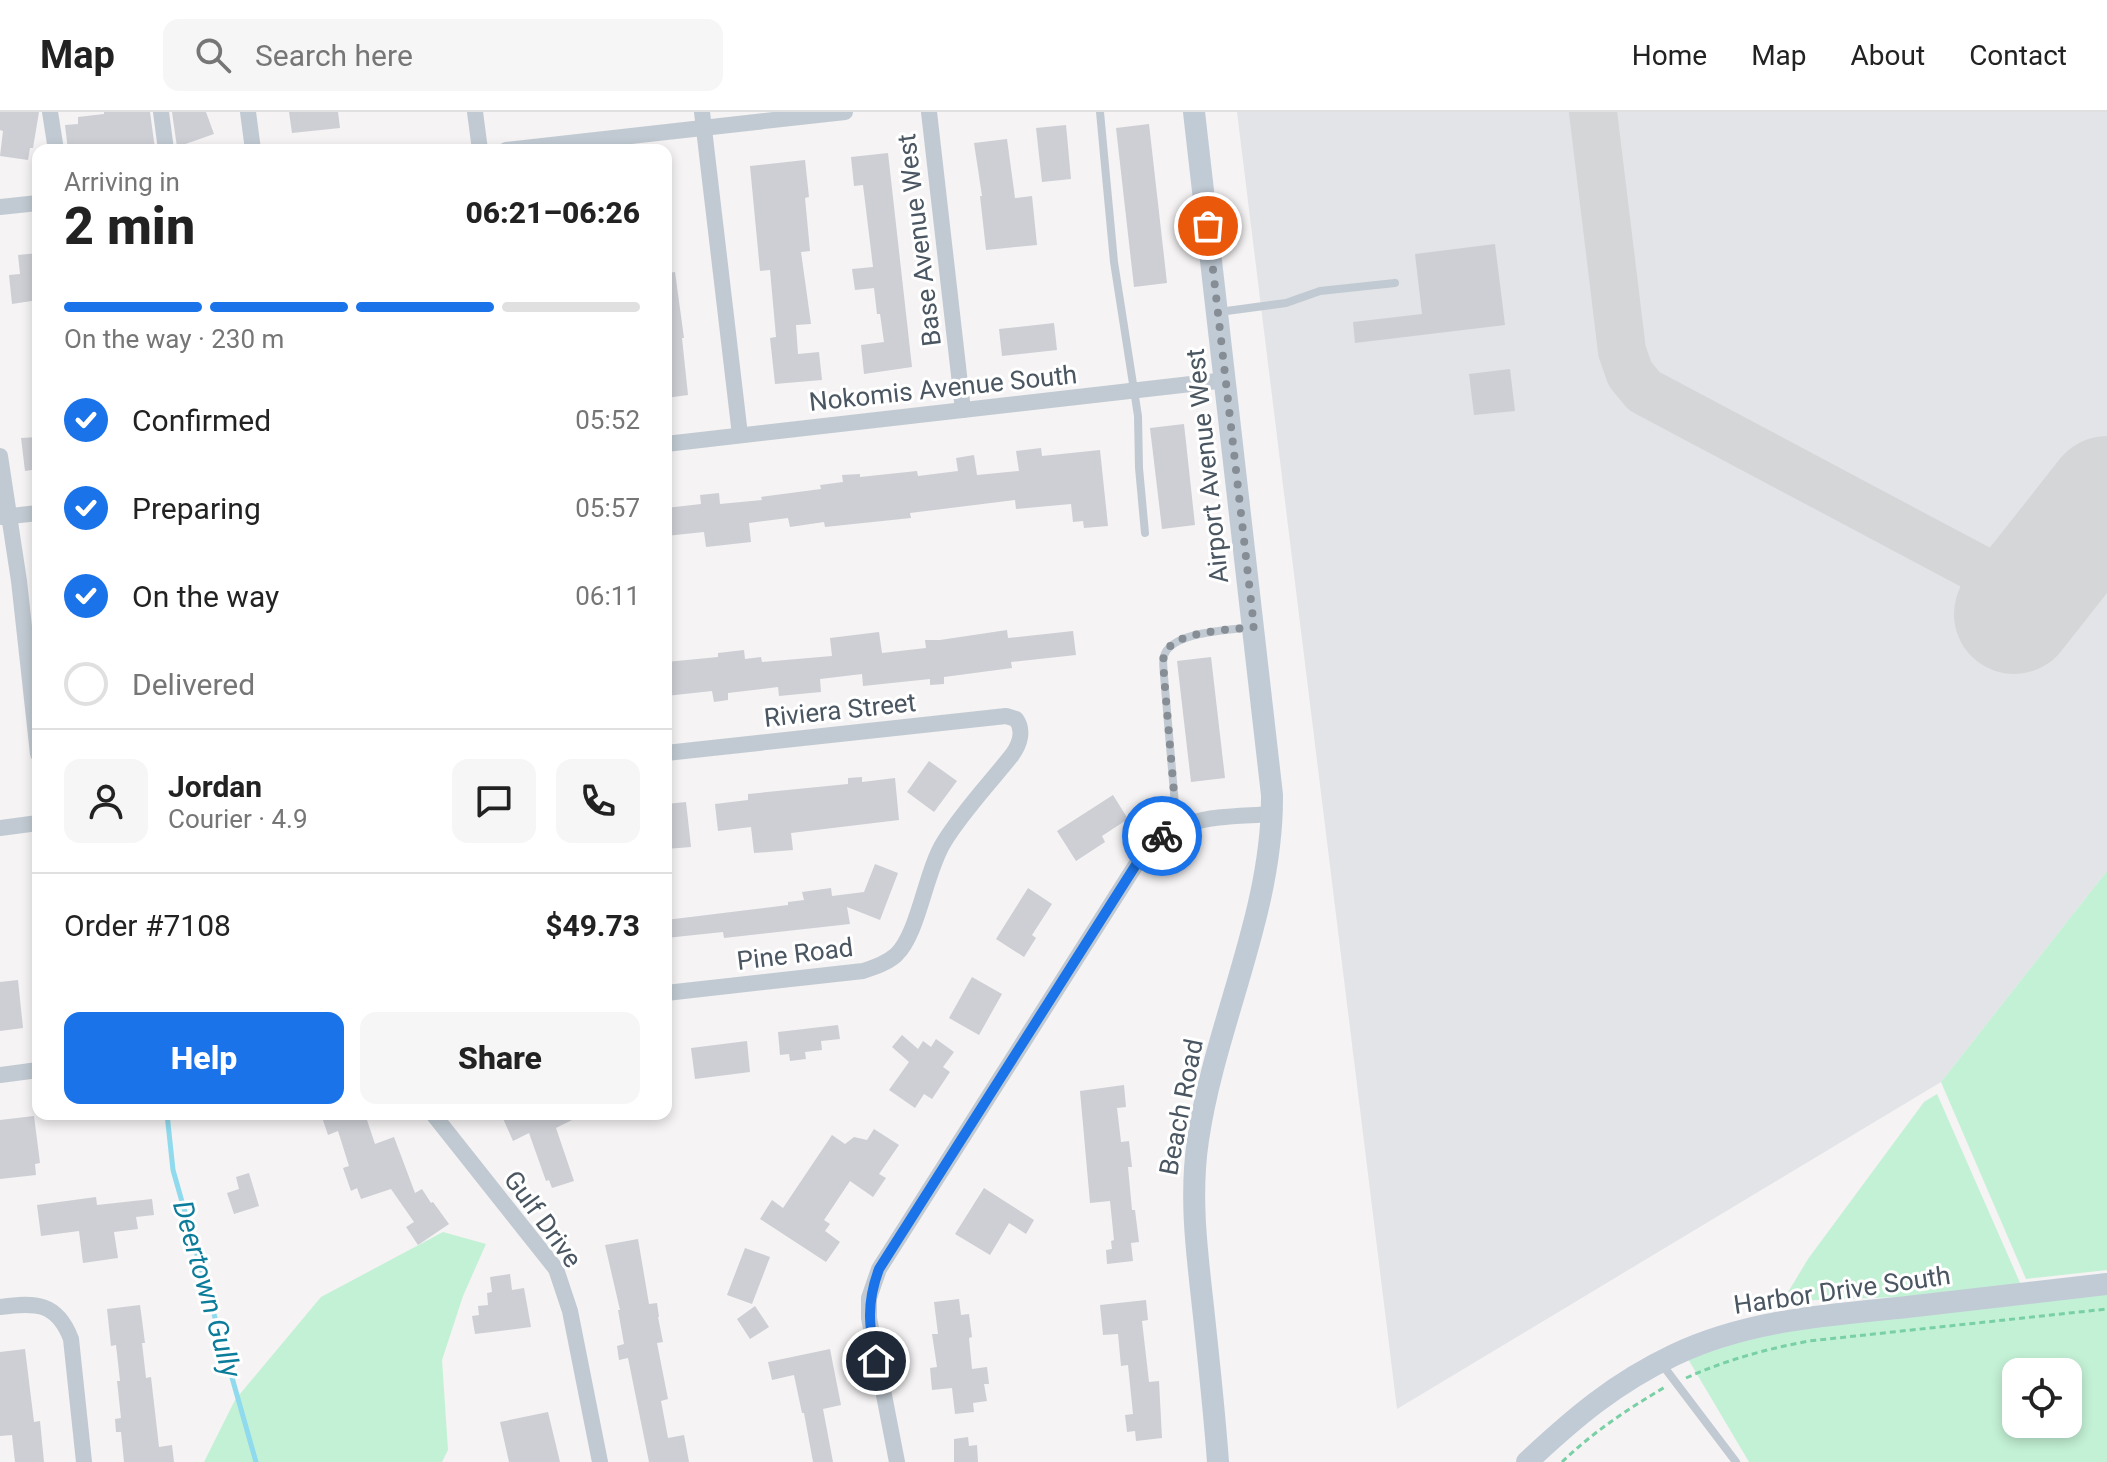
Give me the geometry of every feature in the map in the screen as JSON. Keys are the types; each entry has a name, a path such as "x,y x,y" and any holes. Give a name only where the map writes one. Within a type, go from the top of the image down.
{"street":[{"path":"50,112 55,144"},
{"path":"161,112 165,144"},
{"path":"248,112 252,144"},
{"path":"475,112 479,144"},
{"path":"545,144 703,120 845,112"},
{"name":"Base Avenue West","path":"929,112 963,410"},
{"name":"Airport Avenue West","path":"1194,112 1270,770 1272,814"},
{"path":"703,120 740,435"},
{"path":"0,207 32,204"},
{"name":"Nokomis Avenue South","path":"672,443 1226,380"},
{"path":"0,456 4,517 19,581 32,699"},
{"path":"4,517 32,514"},
{"name":"Riviera Street","path":"672,752 1006,716 1018,721"},
{"name":"Pine Road","path":"672,992 863,971 895,956 906,943 937,854 946,838 1016,750 1020,737 1018,721"},
{"path":"897,1462 869,1318 869,1298 879,1269 1139,860 1158,840 1196,820 1272,814"},
{"name":"Beach Road","path":"1218,1462 1195,1234 1195,1168 1211,1077 1259,903 1272,814"},
{"path":"0,828 32,824"},
{"path":"0,1075 32,1071"},
{"name":"Gulf Drive","path":"438,1120 556,1269 570,1311 600,1462"},
{"name":"Harbor Drive South","path":"1527,1462 1579,1414 1614,1388 1660,1362 1709,1341 1772,1324 1822,1316 2107,1284"},
{"path":"0,1307 41,1306 51,1310 67,1327 71,1339 84,1462"}],"lane":[{"path":"1100,112 1114,262 1138,416 1145,533"},
{"path":"1218,312 1286,303 1320,291 1395,283"},
{"path":"1177,828 1164,657 1174,642 1192,635 1254,627"},
{"path":"1660,1362 1736,1462"}],"path":[{"path":"1683,1379 1732,1359 1809,1341 2107,1309"},
{"path":"1562,1462 1613,1420 1665,1387"}],"shaded area":[{"path":"1237,112 2107,112 2107,871 1941,1082 1397,1409"}],"green space":[{"path":"2107,871 2107,1270 2026,1279 1941,1082"},
{"path":"1937,1094 2021,1285 1925,1296 1790,1301 1781,1304 1808,1259 1924,1102"},
{"path":"443,1232 486,1244 463,1296 442,1360 448,1450 442,1462 204,1462 235,1400 321,1297"},
{"path":"2107,1294 2107,1462 1749,1462 1688,1359 1748,1339 1823,1325"}],"building":[{"path":"0,112 39,112 28,160 0,156 3,131 0,130"},
{"path":"150,112 154,144 67,144 65,125 78,124 78,117"},
{"path":"172,112 206,112 214,134 177,144"},
{"path":"289,112 338,112 340,128 292,133"},
{"path":"1149,124 1167,283 1134,287 1116,128"},
{"path":"1066,125 1071,179 1042,182 1036,128"},
{"path":"1007,139 1015,198 1032,196 1037,245 986,250 974,143"},
{"path":"888,153 912,367 864,374 861,345 884,342 874,288 855,290 852,269 873,267 863,185 854,186 851,157"},
{"path":"805,160 810,251 801,252 811,324 796,325 798,354 819,352 822,380 775,384 770,338 776,337 770,270 760,271 750,166"},
{"path":"1495,244 1505,325 1355,343 1353,322 1422,314 1415,254"},
{"path":"32,254 32,301 12,304 9,275 20,274 18,255"},
{"path":"672,272 675,272 684,338 688,395 672,397"},
{"path":"1054,323 1057,350 1002,356 999,329"},
{"path":"1510,369 1515,411 1474,415 1469,374"},
{"path":"1184,424 1195,525 1162,529 1150,428"},
{"path":"32,437 32,470 25,471 21,438"},
{"path":"1041,448 1042,456 1100,450 1108,526 1084,528 1083,521 1073,522 1071,504 1016,509 1015,500 910,513 911,518 825,527 824,522 790,527 788,518 749,523 751,542 706,547 704,532 672,535 672,507 701,504 700,495 719,493 720,504 762,500 761,497 821,489 820,485 843,482 842,475 860,474 860,477 917,471 918,476 958,471 956,458 974,455 977,475 1019,471 1016,451"},
{"path":"1007,630 1008,638 1073,631 1076,655 1011,662 1012,668 944,677 944,684 930,685 930,679 863,686 862,674 820,679 821,692 779,696 778,687 728,693 728,700 714,702 712,691 672,695 672,661 718,657 718,653 744,650 745,659 761,657 762,662 832,656 830,638 879,632 882,653 926,648 925,640"},
{"path":"1211,657 1225,778 1191,782 1177,661"},
{"path":"929,761 957,781 934,812 907,792"},
{"path":"862,777 862,782 895,778 899,820 791,833 793,850 754,853 751,827 718,831 715,804 748,800 748,794 848,784 848,778"},
{"path":"1113,795 1128,819 1102,836 1105,842 1076,861 1057,831"},
{"path":"686,802 691,847 672,849 672,803"},
{"path":"875,864 898,873 880,920 847,907 850,924 724,938 723,932 672,937 672,919 788,905 788,902 804,900 802,892 831,888 832,896 864,892"},
{"path":"1028,888 1052,904 1032,935 1036,938 1024,957 996,939"},
{"path":"972,977 1002,994 979,1035 949,1018"},
{"path":"18,980 23,1028 0,1031 0,982"},
{"path":"838,1025 840,1039 821,1041 822,1050 805,1052 806,1059 790,1061 789,1054 780,1055 778,1032"},
{"path":"902,1035 918,1049 923,1041 931,1047 936,1039 954,1052 943,1067 950,1072 932,1099 924,1094 915,1108 889,1090 909,1062 892,1047"},
{"path":"747,1041 750,1072 695,1079 691,1048"},
{"path":"1124,1085 1126,1107 1117,1108 1121,1142 1129,1141 1132,1210 1135,1210 1139,1242 1131,1243 1133,1261 1107,1264 1106,1250 1112,1249 1111,1241 1114,1240 1110,1201 1090,1203 1080,1091"},
{"path":"32,1116 35,1120 40,1163 35,1164 36,1175 0,1179 0,1120"},
{"path":"323,1120 367,1120 375,1144 394,1137 415,1193 422,1189 449,1224 418,1245 406,1227 414,1222 391,1189 361,1199 357,1188 351,1191 343,1168 349,1166 338,1131 328,1135"},
{"path":"504,1120 572,1120 556,1128 574,1181 552,1188 549,1180 546,1181 529,1133 513,1141"},
{"path":"874,1129 899,1145 879,1174 886,1178 873,1197 850,1181 824,1220 830,1224 825,1231 840,1242 826,1262 760,1219 772,1200 783,1208 832,1135 845,1144 854,1137 867,1140"},
{"path":"249,1173 259,1206 234,1214 227,1193 239,1189 236,1177"},
{"path":"984,1188 1034,1220 1026,1234 1009,1223 990,1255 955,1234"},
{"path":"96,1197 97,1205 152,1199 154,1215 136,1217 138,1229 114,1232 118,1258 83,1263 79,1231 41,1236 37,1205"},
{"path":"638,1239 649,1304 657,1303 663,1342 657,1343 668,1399 661,1401 668,1438 684,1435 689,1462 649,1462 628,1358 619,1360 617,1346 624,1344 620,1310 605,1245"},
{"path":"745,1248 770,1257 752,1304 727,1295"},
{"path":"510,1274 512,1290 524,1288 531,1327 475,1334 472,1316 479,1315 478,1306 488,1305 487,1293 492,1292 490,1277"},
{"path":"959,1299 961,1315 969,1314 972,1369 987,1367 989,1384 984,1384 987,1401 973,1403 974,1412 955,1414 952,1388 932,1390 930,1368 937,1367 932,1334 938,1334 934,1302"},
{"path":"1146,1300 1148,1320 1142,1321 1149,1382 1159,1381 1162,1438 1136,1441 1135,1431 1127,1432 1125,1415 1133,1414 1128,1365 1121,1366 1118,1334 1103,1335 1100,1305"},
{"path":"140,1305 146,1378 151,1377 159,1447 172,1445 174,1462 124,1462 121,1432 116,1432 115,1419 121,1418 117,1381 120,1381 116,1345 111,1346 107,1309"},
{"path":"755,1306 769,1327 750,1339 737,1319"},
{"path":"25,1349 34,1422 40,1421 44,1462 15,1462 12,1435 0,1436 0,1352"},
{"path":"830,1349 841,1405 823,1409 833,1462 813,1462 794,1375 772,1380 768,1362"},
{"path":"548,1412 560,1462 509,1462 500,1422"},
{"path":"968,1437 969,1446 977,1445 978,1462 954,1462 954,1439"}],"waterway":[{"name":"Deertown Gully","path":"168,1120 173,1170 256,1462"}],"taxiway":[{"path":"1593,112 1622,351 1630,374 1644,391 1993,574 2020,576 2042,566 2062,547 2107,490"}],"runway":[{"path":"2014,614 2107,496"}],"way so far":[{"path":"1162,836 1177,828 1164,676 1167,650 1174,642 1192,635 1254,627 1208,226"}],"route":[{"path":"876,1361 869,1298 879,1269 1139,860 1162,836"}]}
